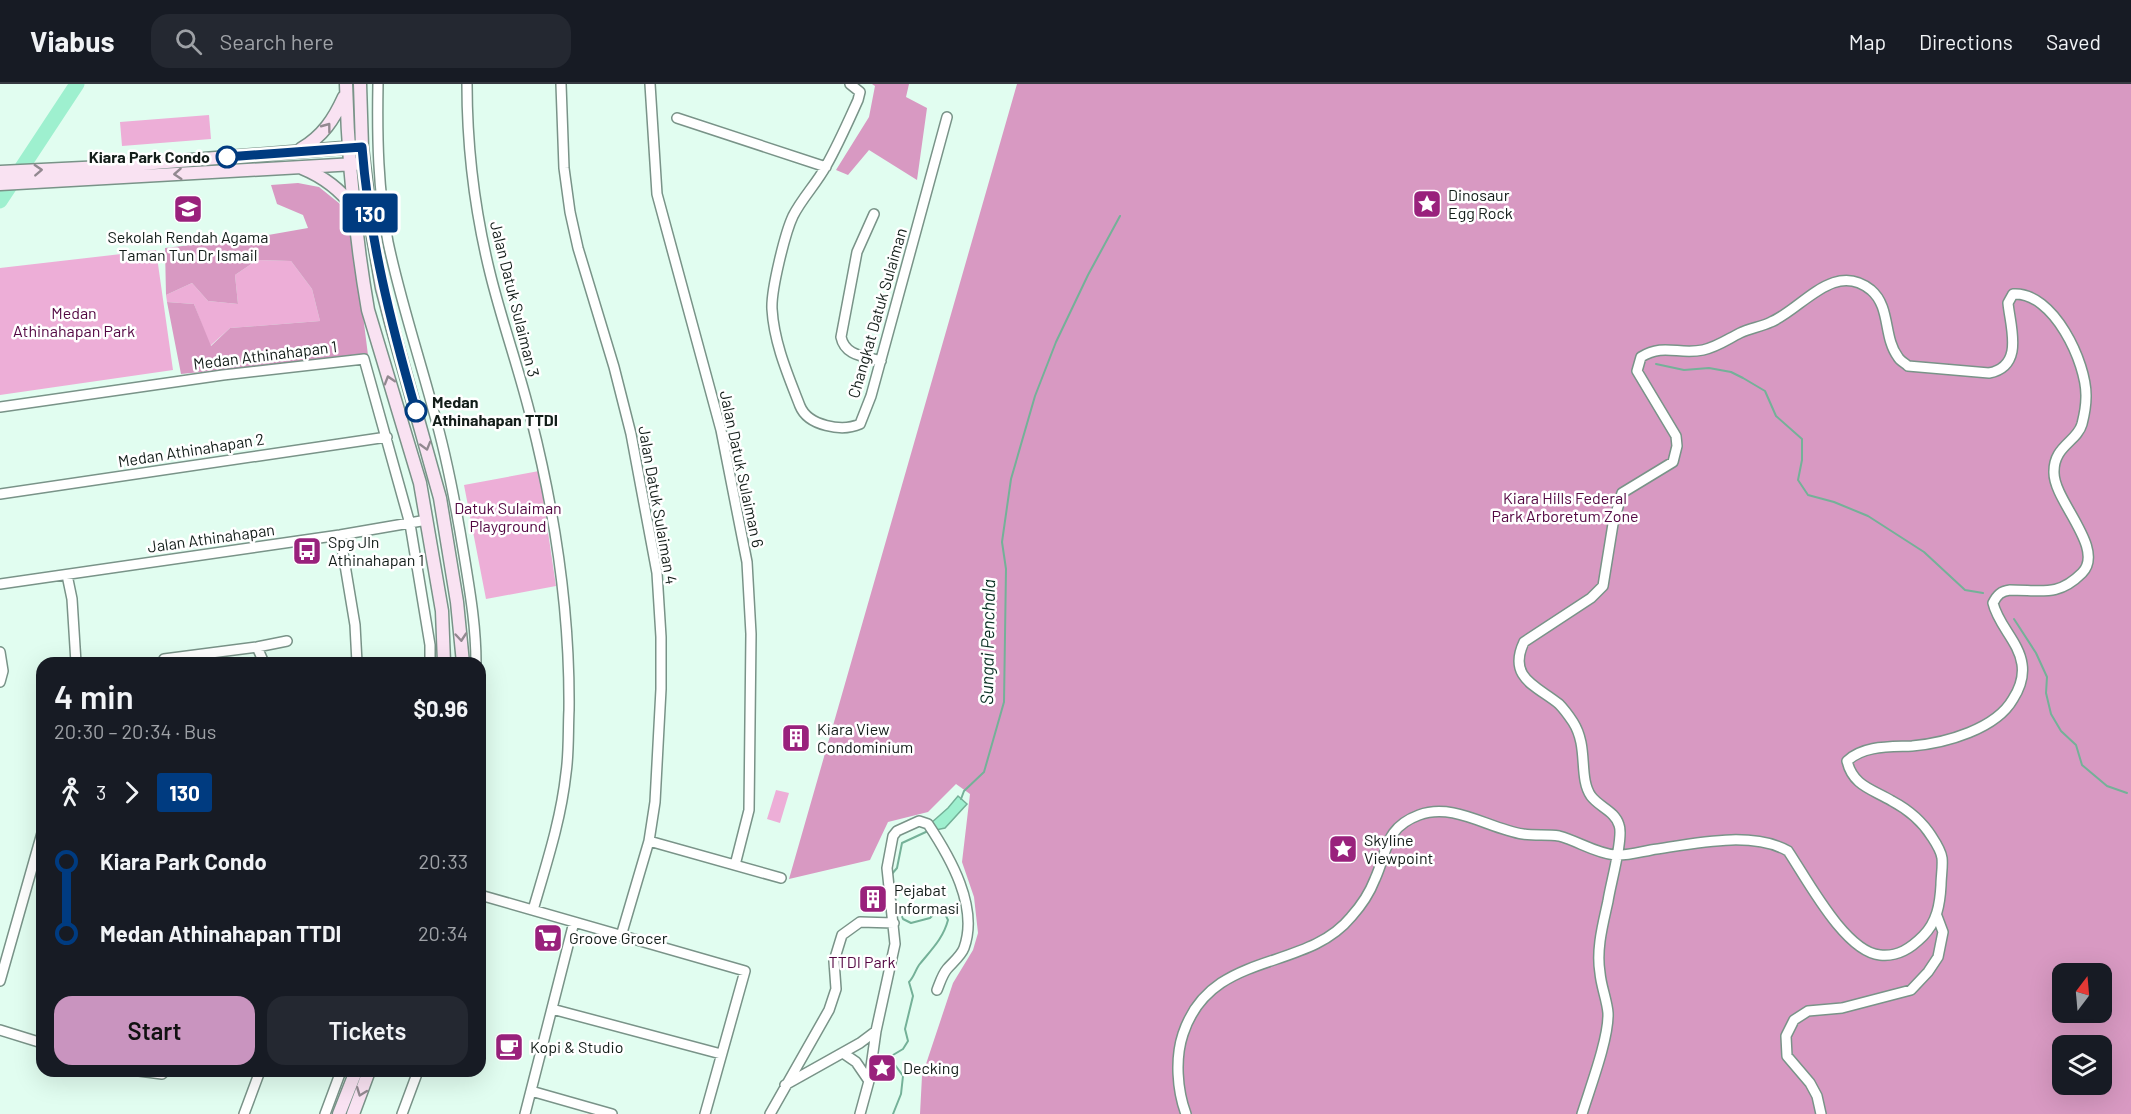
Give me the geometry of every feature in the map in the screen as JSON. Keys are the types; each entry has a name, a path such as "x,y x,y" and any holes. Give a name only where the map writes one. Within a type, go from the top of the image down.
{"main road":[{"path":"360,84 363,164 382,288 440,498 457,602 462,657"},
{"path":"346,88 349,165 368,310 420,483 442,611 444,657"},
{"path":"298,152 316,141 328,127 346,88"},
{"path":"0,172 362,147"},
{"path":"0,184 363,164"},
{"path":"299,167 330,183 344,194 355,209"},
{"path":"368,310 370,294 374,289 382,288"},
{"path":"339,1114 354,1077"},
{"path":"353,1114 367,1077"}],"street":[{"path":"378,84 377,130 380,178 388,240 454,493 476,626 476,657"},
{"name":"Jalan Datuk Sulaiman 3","path":"467,84 471,166 480,227 490,272 531,417 555,526 568,642 566,772 559,816 533,910"},
{"name":"Jalan Datuk Sulaiman 4","path":"561,84 564,168 570,212 578,249 614,367 631,434 657,573 662,637 655,802 649,841 621,936"},
{"name":"Jalan Datuk Sulaiman 6","path":"650,84 657,194 721,430 747,562 751,634 749,810 735,865"},
{"name":"Changkat Datuk Sulaiman","path":"850,84 860,92 858,100 826,167 793,217 777,270 772,308 780,352 802,411 814,422 841,428 850,428 860,424 871,396 947,117"},
{"path":"677,118 826,167"},
{"path":"874,214 856,252 841,337 848,351 880,361"},
{"path":"1186,1114 1179,1084 1179,1047 1191,1015 1202,998 1225,981 1254,966 1331,937 1351,917 1375,879 1386,845 1398,827 1419,815 1444,811 1524,834 1561,837 1616,855 1721,839 1776,844 1788,851 1840,929 1859,947 1881,956 1895,954 1909,950 1927,933 1936,916 1940,896 1942,857 1922,822 1893,801 1866,788 1850,772 1847,761 1853,754 1869,749 1916,746 1965,734 1987,724 2007,710 2018,691 2023,675 2021,655 1996,614 1992,603 1999,593 2005,590 2059,590 2072,583 2086,568 2088,559 2084,540 2061,498 2055,484 2054,474 2056,456 2082,426 2086,395 2076,351 2056,318 2035,298 2022,293 2013,294 2008,303 2014,334 2012,352 2007,362 1996,372 1908,366 1895,353 1885,311 1872,291 1857,282 1842,280 1827,285 1786,315 1741,333 1721,344 1702,350 1675,351 1660,348 1651,350 1641,357 1637,370 1676,436 1677,447 1673,462 1622,493 1612,524 1603,586 1592,598 1524,642 1518,661 1520,671 1531,685 1561,706 1574,723 1582,742 1586,785 1592,798 1614,816 1621,831 1616,855 1599,943 1599,972 1608,1013 1605,1037 1582,1114"},
{"name":"Medan Athinahapan 1","path":"0,407 223,375 364,359 410,524 430,657"},
{"name":"Medan Athinahapan 2","path":"0,494 387,437"},
{"path":"400,486 411,487 420,483"},
{"name":"Jalan Athinahapan","path":"0,584 340,535 427,520"},
{"path":"340,535 355,625 357,657"},
{"path":"67,575 72,599 76,657"},
{"path":"205,657 287,641"},
{"path":"257,647 261,657"},
{"path":"0,652 2,671 0,682"},
{"path":"860,1114 869,1081 876,1031 895,944 887,868 893,836 897,831 919,821 930,827 950,858 965,901 970,929 963,951 945,972 937,990"},
{"path":"649,841 781,878"},
{"path":"0,981 36,854"},
{"path":"486,897 745,971 705,1114"},
{"path":"1821,1114 1817,1096 1810,1083 1787,1056 1786,1036 1794,1020 1808,1011 1842,1008 1911,990 1938,957 1942,932 1936,916"},
{"path":"770,1114 829,1010 837,989 834,961 842,935 860,921 894,923"},
{"path":"525,1114 574,922"},
{"path":"552,1009 722,1054"},
{"path":"0,1030 36,1041"},
{"path":"784,1086 843,1053 876,1031"},
{"path":"843,1053 856,1062 869,1081"},
{"path":"244,1114 258,1077"},
{"path":"325,1114 339,1077"},
{"path":"402,1114 416,1077"},
{"path":"334,1090 347,1094"},
{"path":"531,1091 612,1114"}],"green space":[{"path":"872,84 909,84 906,97 927,108 917,180 869,150 848,175 836,170 869,117 875,86"},
{"name":"Kiara Hills Federal Park Arboretum Zone","path":"1017,84 2131,84 2131,1114 920,1114 922,1076 953,983 973,950 978,933 974,897 962,862 970,794 956,784 928,812 888,822 870,860 789,879"},
{"path":"209,115 211,139 122,146 120,122"},
{"path":"298,183 319,187 350,212 368,355 181,374 167,302 194,304 211,346 230,328 320,321 312,289 291,261 257,260 235,275 238,304 208,301 192,283 166,295 165,248 251,238 308,228 303,215 277,204 271,185"},
{"name":"Medan Athinahapan Park","path":"156,250 173,370 0,395 0,268"},
{"path":"257,260 291,261 312,289 320,321 230,328 210,346 194,304 167,302 166,295 192,283 208,301 238,304 235,275"},
{"name":"Datuk Sulaiman Playground","path":"539,471 556,586 486,599 464,485"},
{"path":"776,790 789,793 780,823 767,819"}],"shaded area":[{"path":"958,796 967,804 945,828 936,830 931,823"}],"waterway":[{"path":"0,201 77,84"},
{"name":"Sungai Penchala","path":"961,799 964,791 984,772 1004,702 1006,569 1002,542 1011,479 1035,396 1056,342 1088,275 1120,216"},
{"path":"1656,364 1684,370 1709,368 1731,372 1765,391 1776,416 1802,439 1802,460 1798,480 1808,495 1834,502 1868,516 1924,552 1965,590 1983,593"},
{"path":"2014,619 2036,653 2047,677 2046,693 2051,714 2061,731 2076,745 2082,765 2107,786 2127,793"},
{"name":"Sungai Penchala","path":"891,875 897,868 902,843 928,831"},
{"name":"Sungai Penchala","path":"893,1114 901,1094 903,1076 893,1062 893,1055 903,1049 908,1041 905,1029 913,996 909,982 919,965 940,939 948,920 945,914 940,912 930,918 911,923 903,919 894,896"}],"bus line":[{"name":"130","path":"227,157 362,147 372,231 382,288 416,411"}],"place":[{"name":"Kiara Park Condo","path":"227,157"},
{"name":"Dinosaur Egg Rock","path":"1427,204"},
{"name":"Sekolah Rendah Agama Taman Tun Dr Ismail","path":"188,209"},
{"name":"Medan Athinahapan TTDI","path":"416,411"},
{"name":"Spg Jln Athinahapan 1","path":"307,551"},
{"name":"Kiara View Condominium","path":"796,738"},
{"name":"Skyline Viewpoint","path":"1343,849"},
{"name":"Pejabat Informasi","path":"873,899"},
{"name":"Groove Grocer","path":"548,938"},
{"name":"Kopi & Studio","path":"509,1047"},
{"name":"Decking","path":"882,1068"}],"park label":[{"name":"TTDI Park","path":"862,962"}]}
